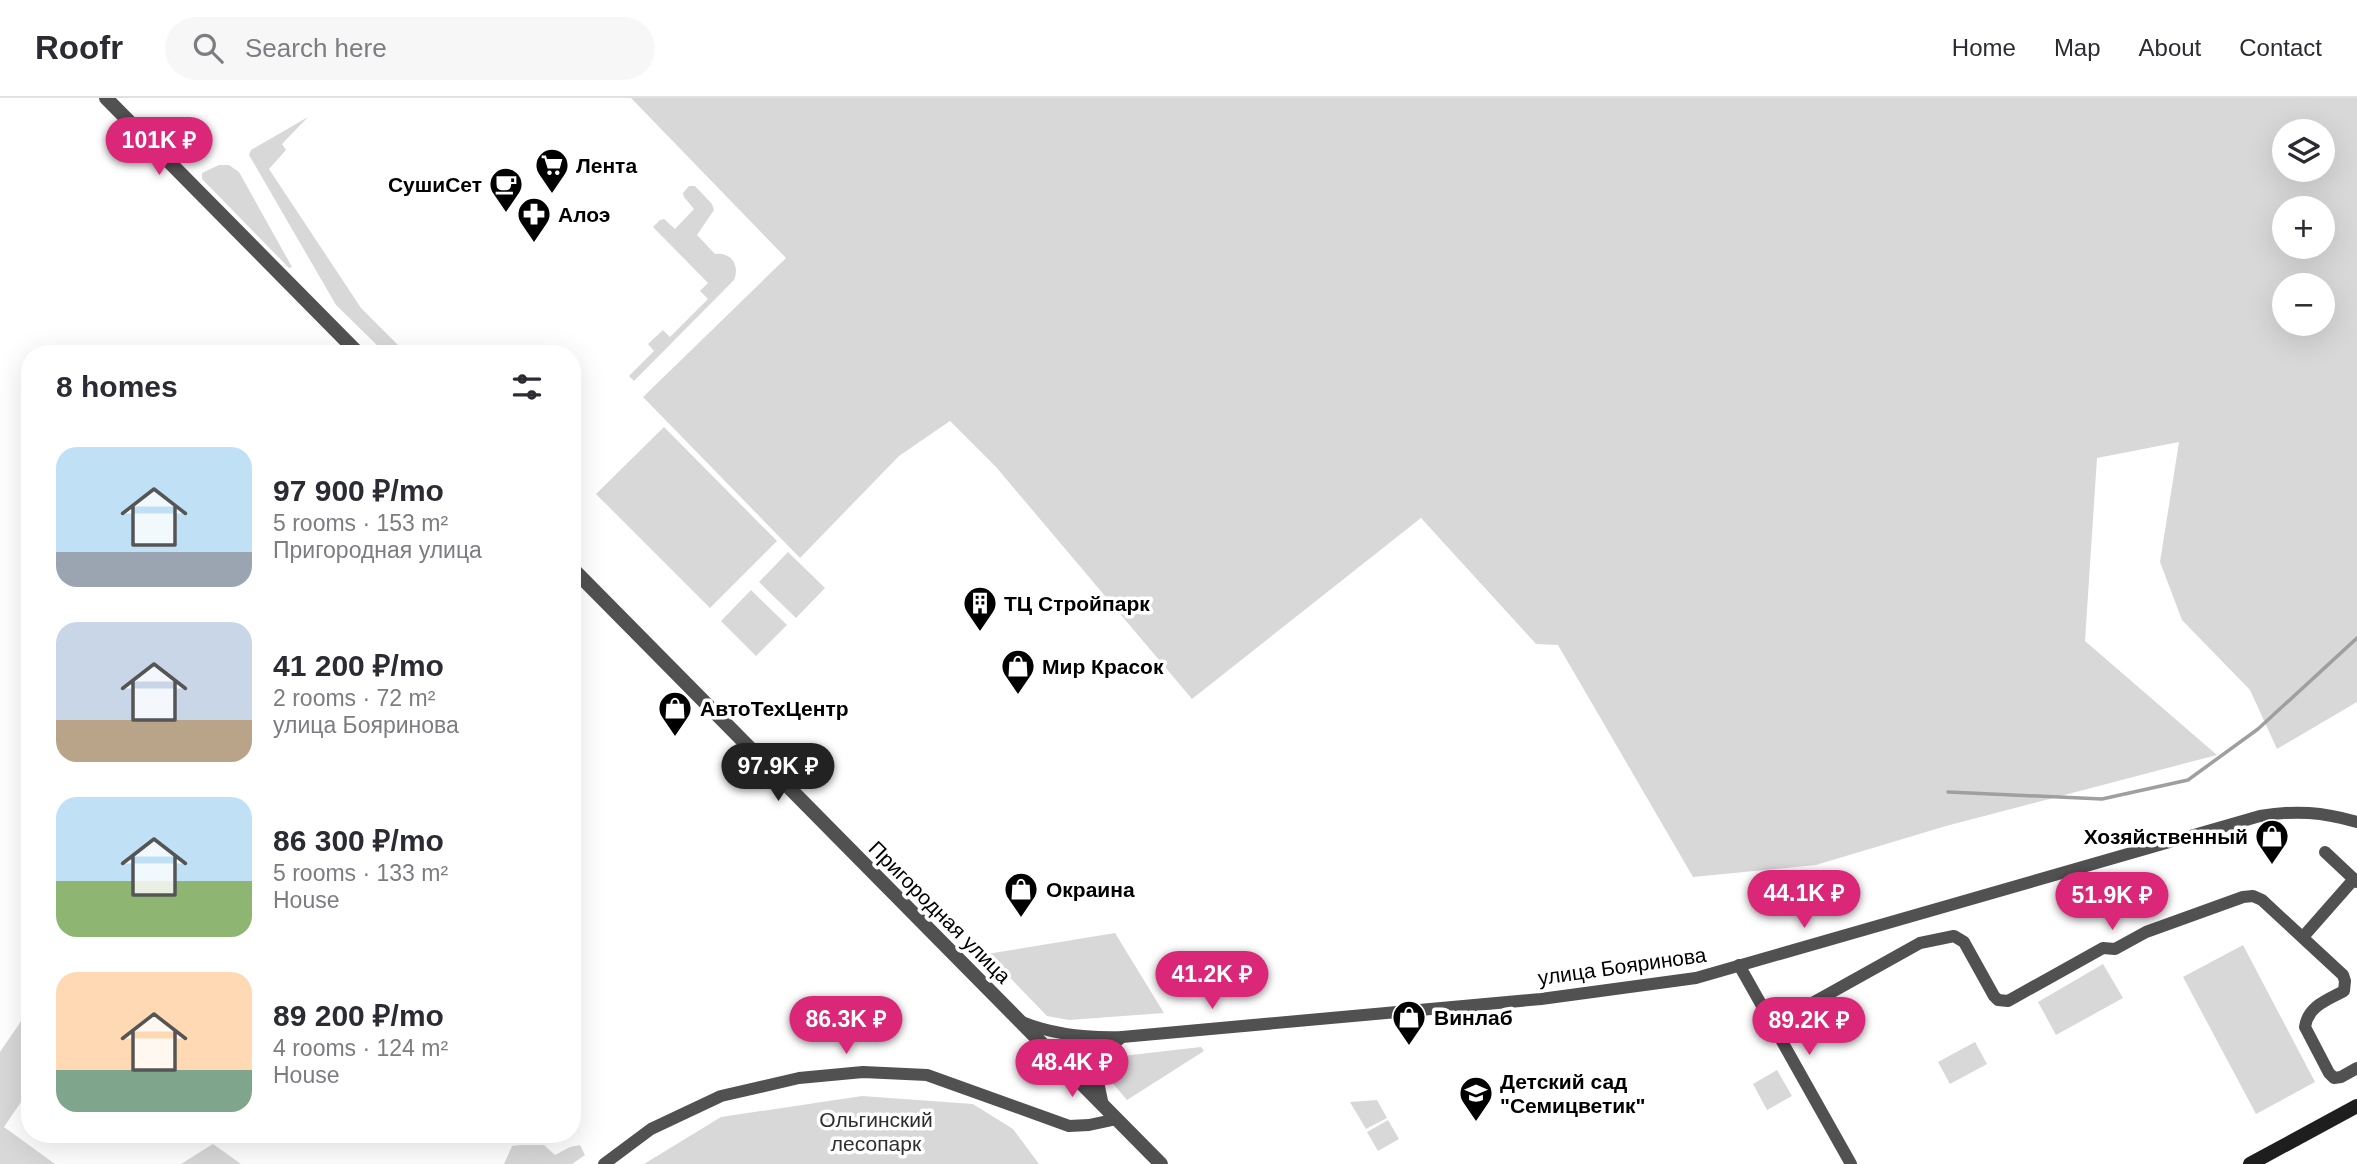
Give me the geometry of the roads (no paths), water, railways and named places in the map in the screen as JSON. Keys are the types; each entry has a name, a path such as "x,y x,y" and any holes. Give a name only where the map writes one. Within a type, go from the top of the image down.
{"main road":[{"path":"2250,1164 2357,1106"}],"street":[{"path":"106,98 350,345"},
{"name":"Пригородная улица","path":"581,577 1161,1164"},
{"name":"улица Бояринова","path":"1017,1021 1042,1030 1094,1038 1122,1037 1541,999 1696,978 2260,816 2301,811 2357,822"},
{"path":"2303,937 2355,881 2325,852"},
{"path":"1773,1025 1920,943 1954,936 1964,942 1994,996 2008,1001 2104,948 2115,949 2146,932 2253,896 2262,900 2340,971 2346,981 2344,991 2312,1009 2305,1027 2329,1073 2334,1077 2340,1077 2357,1068"},
{"path":"1739,965 1851,1164"},
{"path":"1103,1105 1096,1074 1099,1060 1108,1048 1122,1037"},
{"path":"1066,1068 1068,1055 1083,1042 1094,1038"},
{"path":"604,1164 652,1129 721,1096 799,1078 863,1072 927,1075 1069,1126 1117,1119"}],"waterway":[{"path":"1948,792 2102,799 2188,780 2258,729 2357,638"}],"place":[{"name":"Лента","path":"552,195"},
{"name":"СушиСет","path":"506,214"},
{"name":"Алоэ","path":"534,244"},
{"name":"ТЦ Стройпарк","path":"980,633"},
{"name":"Мир Красок","path":"1018,696"},
{"name":"АвтоТехЦентр","path":"675,738"},
{"name":"Хозяйственный","path":"2272,866"},
{"name":"Окраина","path":"1021,919"},
{"name":"Винлаб","path":"1409,1047"},
{"name":"Детский сад \"Семицветик\"","path":"1476,1123"}],"park label":[{"name":"Ольгинский лесопарк","path":"876,1131"}]}
